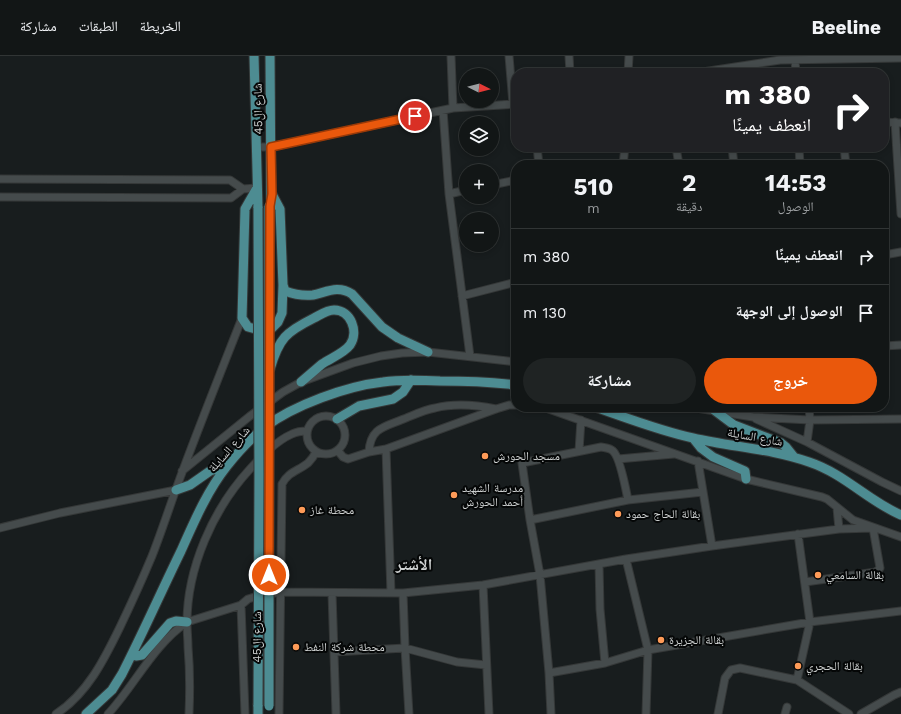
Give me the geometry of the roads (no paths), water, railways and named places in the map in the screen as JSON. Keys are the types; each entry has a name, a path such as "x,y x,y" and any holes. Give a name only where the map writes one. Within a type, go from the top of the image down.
{"main road":[{"name":"شارع ال45","path":"254,56 258,208 258,709"},
{"name":"شارع ال45","path":"269,710 269,374 270,206 272,194 270,56"},
{"path":"257,188 245,209 242,318 248,327 260,330 272,328 278,322 282,313 280,209 272,194"},
{"path":"282,285 284,291 298,295 312,295 338,289 348,291 382,327 398,338 428,352"},
{"path":"269,374 278,345 290,332 298,326 328,311 333,310 343,313 351,320 353,325 354,331 352,341 345,350 301,382"},
{"path":"337,419 359,406 393,399 403,392 411,380"},
{"name":"شارع السايلة","path":"86,714 112,690 122,674 195,520 216,482 227,466 252,438 267,426 289,413 315,401 342,391 368,384 411,380 467,381 511,385"},
{"name":"شارع السايلة","path":"610,412 671,433 794,457 826,468 860,489 878,503 901,515"},
{"path":"717,412 734,425 781,443 794,457"},
{"path":"693,438 701,448 713,457 745,472 746,479"},
{"path":"176,490 190,485 210,471 227,466"},
{"path":"132,654 136,656 142,655 170,623 176,621 187,622"}],"street":[{"path":"451,56 453,108"},
{"path":"509,56 511,75"},
{"path":"569,56 570,68"},
{"path":"629,68 630,56"},
{"path":"724,68 779,58 795,60 901,58"},
{"path":"795,60 796,68"},
{"path":"256,147 271,147 453,108 511,104"},
{"path":"443,110 449,194 470,356"},
{"path":"898,123 901,214"},
{"path":"0,179 230,180 243,189"},
{"path":"499,184 511,181"},
{"path":"0,198 231,198 243,189 257,188"},
{"path":"449,194 459,192"},
{"path":"889,255 901,252"},
{"path":"462,296 511,283"},
{"path":"56,714 68,706 80,694 104,659 129,608 152,555 182,471 242,318"},
{"path":"889,346 901,345"},
{"path":"182,471 275,397 301,382 353,363 381,356 402,353 428,352 441,355 470,356 511,361"},
{"path":"369,452 371,438 380,429 421,412 451,405 496,409"},
{"path":"338,450 348,459 369,452 386,449 496,409 511,405"},
{"path":"558,412 746,479 818,496 826,499 853,520 901,537"},
{"path":"725,412 753,417 810,420 901,419"},
{"path":"807,442 810,420 809,412"},
{"path":"326,416 337,419 341,423 345,434 344,440 338,450 327,455 316,452 309,445 306,436 309,426 316,418 326,416"},
{"path":"753,417 807,442 901,491"},
{"path":"579,451 581,420"},
{"path":"189,714 190,687 187,622 192,578 212,524 227,496 239,481 281,440 293,433 307,431"},
{"path":"551,714 549,673 540,575 530,520 522,462 602,447 608,448 614,452 618,459 628,500"},
{"path":"386,449 391,593"},
{"path":"279,714 282,592 282,484 285,478 306,464 316,452"},
{"path":"618,459 677,454"},
{"path":"698,461 712,546"},
{"path":"0,528 60,512 176,490"},
{"path":"530,520 628,500 703,492"},
{"path":"837,508 839,529"},
{"path":"108,714 127,692 146,663 174,633 187,622 241,605 248,599 261,595 282,592 403,593 483,584 626,559 798,534 839,529 873,528"},
{"path":"805,582 876,572 880,568 873,528"},
{"path":"797,680 810,622 798,534"},
{"path":"626,559 648,650 646,714"},
{"path":"599,564 600,609 605,663"},
{"path":"483,584 489,714"},
{"path":"332,593 336,714"},
{"path":"403,593 409,714"},
{"path":"241,605 245,714"},
{"path":"549,673 605,663 648,650 810,622 901,611"},
{"path":"334,652 405,648 457,662 486,665"},
{"path":"718,714 725,678 731,670 740,668 797,680 849,714"},
{"path":"861,714 901,692"}],"place":[{"name":"مسجد الحورش","path":"485,456"},
{"name":"مدرسة الشهيد أحمد الحورش","path":"454,495"},
{"name":"محطة غاز","path":"302,510"},
{"name":"بقالة الحاج حمود","path":"618,514"},
{"name":"بقالة السامعي","path":"818,575"},
{"name":"بقالة الجزيرة","path":"661,640"},
{"name":"محطة شركة النفط","path":"296,647"},
{"name":"بقالة الحجري","path":"798,666"}],"district":[{"name":"الأشتر","path":"414,564"}]}
